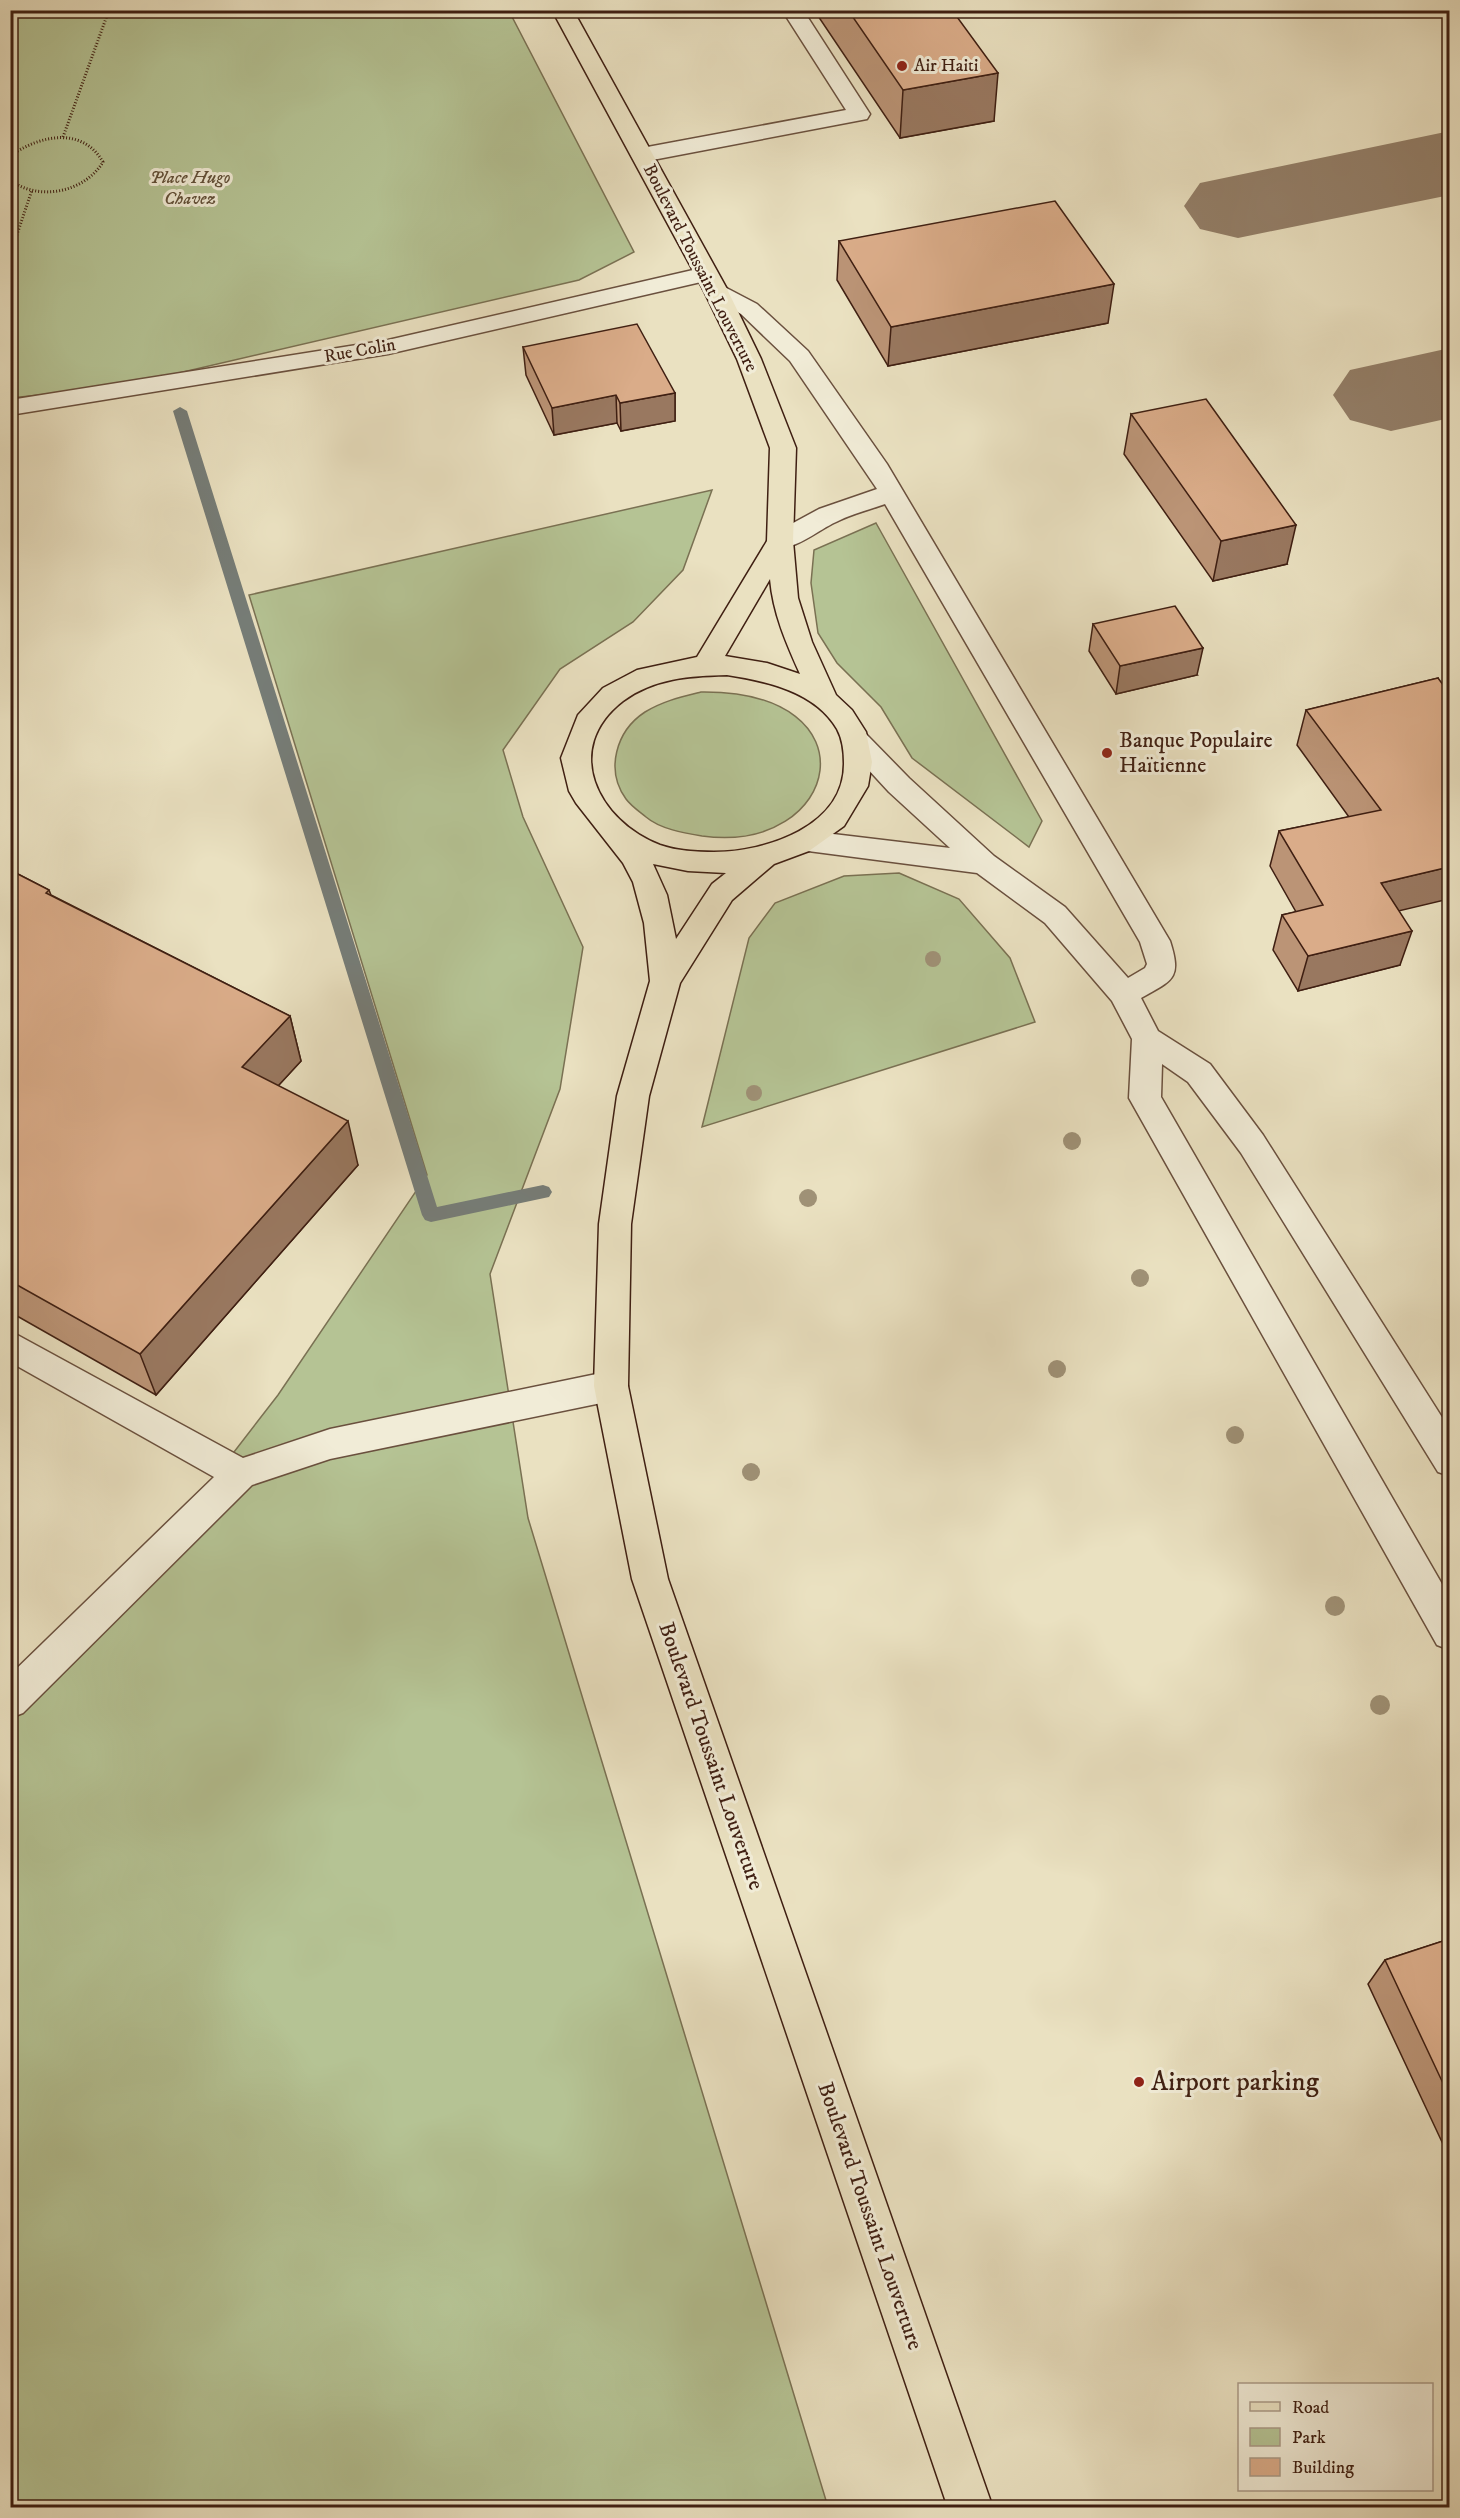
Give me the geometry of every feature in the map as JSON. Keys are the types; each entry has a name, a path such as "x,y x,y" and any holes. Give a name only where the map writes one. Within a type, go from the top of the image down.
{"main road":[{"name":"Boulevard Toussaint Louverture","path":"562,10 711,282 749,359 783,448 780,541 785,598 799,642 823,696"},
{"name":"Boulevard Toussaint Louverture","path":"707,663 780,541"},
{"name":"Boulevard Toussaint Louverture","path":"665,981 660,918 640,867 584,797 575,760 587,724 615,694 657,673 707,663 749,666 779,674 823,696"},
{"path":"610,829 654,853 708,863 763,858 808,841 842,813 859,777 856,741 844,716 823,696"},
{"name":"Boulevard Toussaint Louverture","path":"763,858 723,892 665,981 633,1096 615,1224 611,1386 650,1580 971,2508"}],"lane":[{"path":"642,155 859,114 792,10"},
{"path":"711,282 749,309 799,356 892,493 1155,941 1162,964 1158,975 1124,994"},
{"name":"Rue Colin","path":"10,408 388,347 711,282"},
{"path":"780,541 828,515 892,493"},
{"path":"856,741 899,785 984,863 1054,915 1124,994 1147,1038 1198,1073 1252,1144 1449,1461"},
{"path":"808,841 984,863"},
{"path":"1147,1038 1144,1098 1449,1633"},
{"path":"10,1345 240,1474"},
{"path":"10,1701 240,1474 330,1444 611,1386"}],"path":[{"path":"63,137 109,10"},
{"path":"10,156 20,147 40,139 63,137 84,140 98,149 103,162 95,174 78,185 55,190 32,190 10,180"},
{"path":"10,255 32,190"}],"green space":[{"name":"Place Hugo Chavez","path":"10,11 509,11 634,252 579,280 123,386 11,398"},
{"path":"712,490 683,570 633,622 560,669 503,750 523,817 583,947 560,1089 490,1274 528,1518 828,2507 11,2508 11,1714 173,1531 278,1395 427,1175 249,595"},
{"path":"876,523 1042,821 1029,847 912,758 881,707 837,663 818,633 811,583 814,550"},
{"path":"701,692 758,698 795,716 816,742 820,770 809,798 785,821 749,835 702,836 658,825 626,799 616,776 615,764 621,740 627,730 635,720 652,708"},
{"path":"899,873 959,899 1010,958 1035,1022 702,1127 749,938 775,903 844,876"}],"building":[{"path":"848,10 952,10 998,73 903,90"},
{"path":"1055,201 1114,284 891,327 839,241"},
{"path":"637,324 675,393 620,403 616,395 552,408 523,347"},
{"path":"1206,399 1296,525 1221,541 1131,414"},
{"path":"1175,606 1203,648 1120,666 1093,624"},
{"path":"1438,678 1449,693 1449,867 1381,883 1412,931 1308,956 1282,915 1323,905 1279,831 1381,810 1306,710"},
{"path":"10,870 49,890 46,893 290,1016 242,1067 348,1121 140,1354 10,1281"},
{"path":"1449,1939 1449,2096 1385,1960"}],"waterway":[{"path":"180,411 329,882 431,1215 543,1192"}],"taxiway":[{"path":"1238,206 1450,163"},
{"path":"1391,395 1450,383"}],"place":[{"name":"Air Haiti","path":"902,66"},
{"name":"Banque Populaire Haïtienne","path":"1107,753"},
{"name":"Airport parking","path":"1139,2082"}]}
